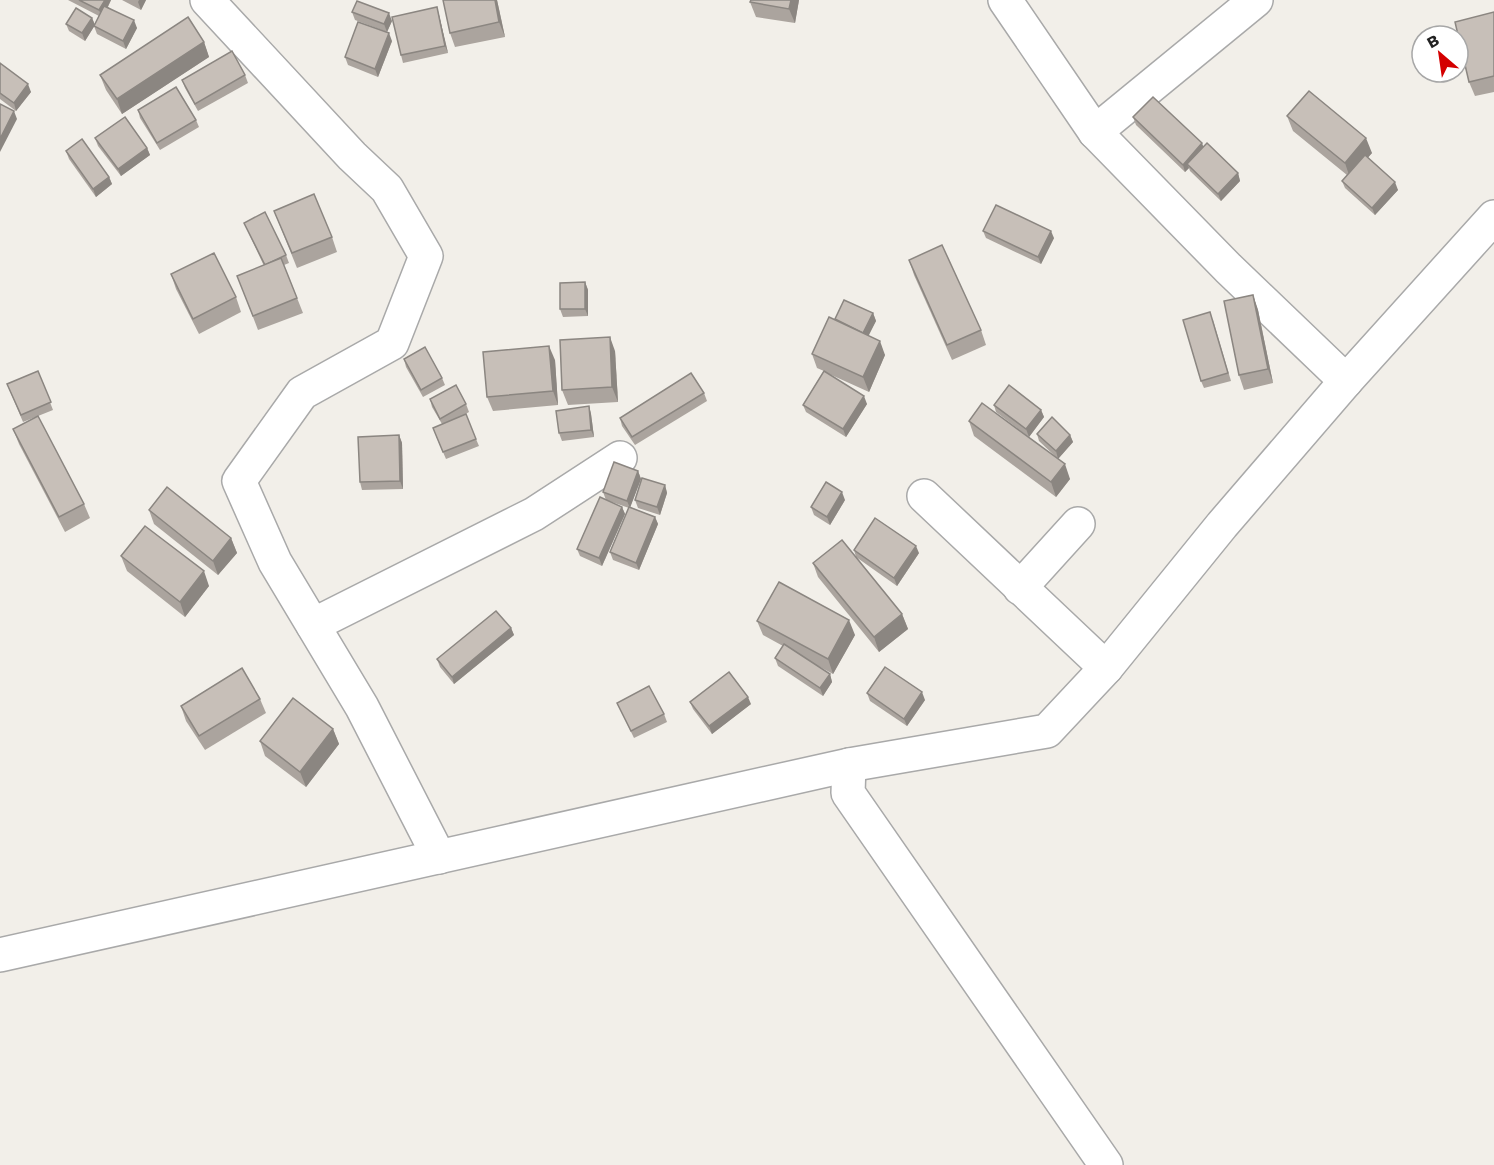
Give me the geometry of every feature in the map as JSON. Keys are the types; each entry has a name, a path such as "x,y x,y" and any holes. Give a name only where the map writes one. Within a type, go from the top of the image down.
{"street":[{"path":"207,0 352,156 387,189 426,256 392,343 302,393 239,481 275,562 362,707 439,857"},
{"path":"1005,0 1095,132 1228,268 1346,381"},
{"path":"1095,132 1256,0"},
{"path":"0,955 849,765 1047,731 1106,668 1222,525 1346,381 1494,217"},
{"path":"313,625 534,514 620,458"},
{"path":"924,496 1106,668"},
{"path":"1020,588 1078,524"},
{"path":"849,765 849,793 1106,1165"}],"building":[{"path":"79,0 105,0 99,10"},
{"path":"443,0 495,0 499,22 450,33"},
{"path":"751,0 791,0 789,9 750,2"},
{"path":"357,1 389,13 384,24 352,12"},
{"path":"104,6 134,20 123,41 94,26"},
{"path":"437,7 445,46 401,55 392,17"},
{"path":"76,8 92,18 82,33 66,24"},
{"path":"1494,12 1494,76 1470,82 1470,24 1455,24 1455,22"},
{"path":"188,17 204,42 117,99 100,75"},
{"path":"358,22 389,33 375,69 345,57"},
{"path":"232,51 245,75 195,104 182,80"},
{"path":"0,63 28,84 14,103 0,93"},
{"path":"176,87 196,120 157,143 138,110"},
{"path":"1309,91 1366,138 1345,163 1287,116"},
{"path":"1153,97 1202,143 1183,165 1133,117"},
{"path":"0,104 14,111 0,139"},
{"path":"125,117 147,148 118,169 95,138"},
{"path":"82,139 109,177 93,189 66,151"},
{"path":"1207,143 1238,173 1218,194 1187,164"},
{"path":"1365,155 1395,182 1372,208 1342,181"},
{"path":"314,194 332,237 292,253 274,211"},
{"path":"996,205 1051,231 1038,257 983,231"},
{"path":"265,212 286,255 265,265 244,223"},
{"path":"942,245 981,330 947,345 909,260"},
{"path":"214,253 236,297 193,319 171,274"},
{"path":"281,258 297,298 253,316 237,276"},
{"path":"585,282 585,309 560,309 560,283"},
{"path":"1253,295 1268,369 1239,375 1224,301"},
{"path":"844,300 873,313 863,333 835,319"},
{"path":"1210,312 1228,373 1201,381 1183,320"},
{"path":"829,317 880,341 863,377 812,354"},
{"path":"610,337 612,387 562,390 560,340"},
{"path":"549,346 553,391 487,397 483,352"},
{"path":"425,347 442,378 421,390 404,359"},
{"path":"38,371 51,402 21,415 7,384"},
{"path":"824,371 864,396 843,429 803,405"},
{"path":"691,373 704,393 632,437 620,418"},
{"path":"456,385 466,404 440,419 430,399"},
{"path":"1009,385 1041,410 1026,429 994,405"},
{"path":"982,403 1065,464 1051,482 969,421"},
{"path":"589,406 591,430 559,433 556,411"},
{"path":"466,414 476,439 443,452 433,428"},
{"path":"38,416 84,504 59,517 13,429"},
{"path":"1052,417 1070,435 1056,451 1037,434"},
{"path":"399,435 400,481 360,482 358,437"},
{"path":"614,462 638,471 627,501 603,492"},
{"path":"642,478 665,485 657,507 635,500"},
{"path":"826,482 842,492 827,517 811,507"},
{"path":"167,487 231,538 213,561 149,510"},
{"path":"600,497 622,507 599,558 577,549"},
{"path":"629,507 655,517 636,563 610,552"},
{"path":"875,518 916,546 894,578 854,550"},
{"path":"145,526 204,571 180,602 121,556"},
{"path":"842,540 902,614 874,637 813,563"},
{"path":"779,582 849,620 828,659 757,621"},
{"path":"496,611 511,628 452,677 437,659"},
{"path":"784,644 830,674 820,688 775,658"},
{"path":"885,667 922,692 904,719 867,693"},
{"path":"242,668 260,699 199,736 181,706"},
{"path":"729,672 748,697 709,726 690,702"},
{"path":"649,686 664,714 631,731 617,703"},
{"path":"293,698 333,729 300,772 260,741"}]}
